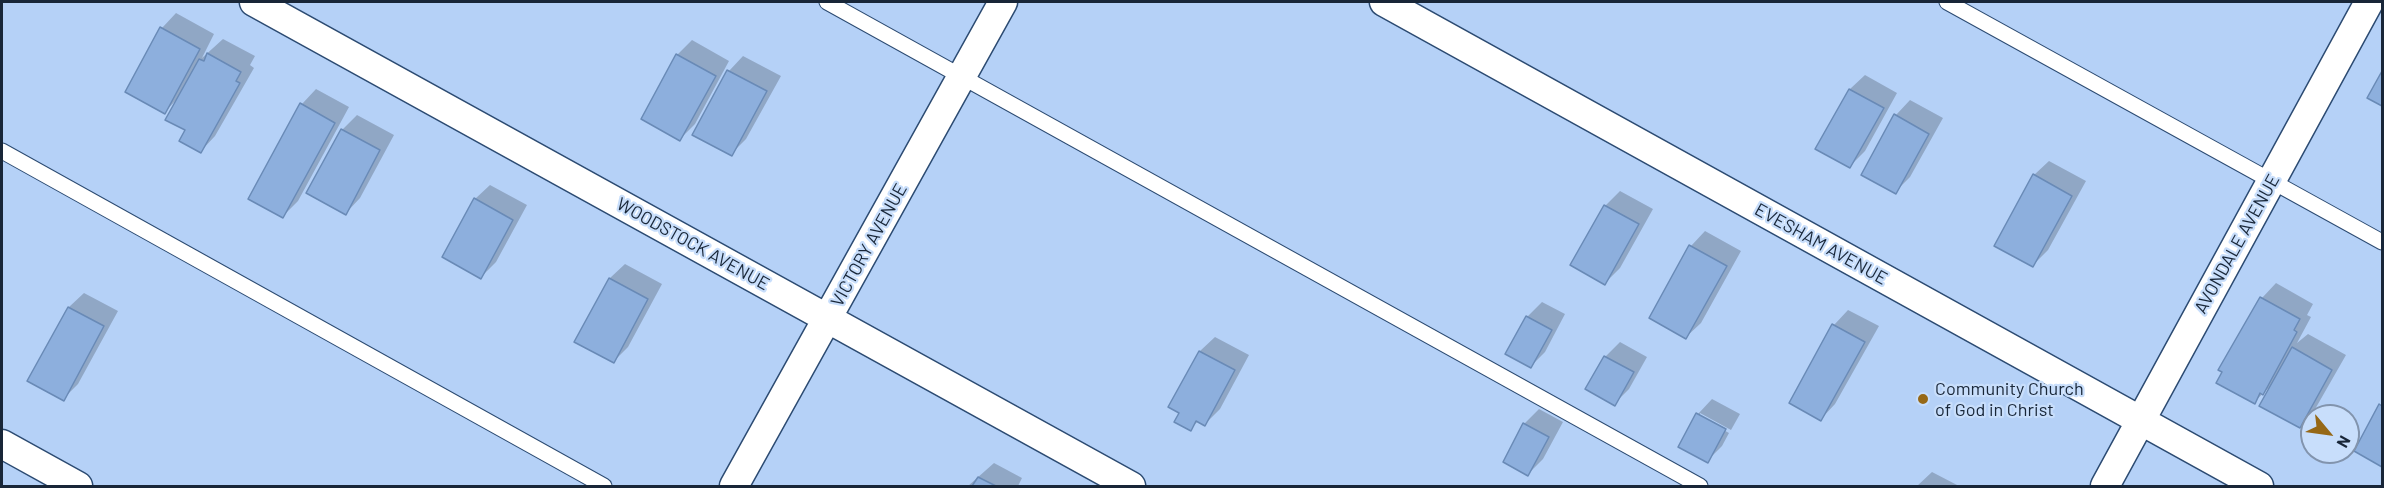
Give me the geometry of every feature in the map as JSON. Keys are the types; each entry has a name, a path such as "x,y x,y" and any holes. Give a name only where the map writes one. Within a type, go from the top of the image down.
{"street":[{"name":"WOODSTOCK AVENUE","path":"254,2 1131,486"},
{"name":"VICTORY AVENUE","path":"734,486 829,319 1003,2"},
{"name":"EVESHAM AVENUE","path":"1384,2 2259,486"},
{"name":"AVONDALE AVENUE","path":"2105,486 2369,2"},
{"path":"2,444 78,486"}],"lane":[{"path":"827,2 1700,486"},
{"path":"1947,2 2382,242"},
{"path":"2,151 604,486"}],"building":[{"path":"160,27 200,49 165,114 125,92"},
{"path":"207,53 241,72 236,81 240,83 201,153 179,141 185,130 165,120 199,59 204,61"},
{"path":"676,54 716,76 680,141 641,119"},
{"path":"727,70 767,91 732,156 692,135"},
{"path":"2382,71 2382,106 2367,98"},
{"path":"1849,89 1884,108 1850,168 1815,149"},
{"path":"300,103 335,123 283,218 248,199"},
{"path":"1894,114 1929,134 1896,194 1861,175"},
{"path":"341,129 380,150 346,215 306,193"},
{"path":"2033,174 2072,196 2033,267 1994,246"},
{"path":"474,198 513,220 481,279 442,257"},
{"path":"1604,205 1639,224 1605,285 1570,265"},
{"path":"1689,245 1727,266 1686,339 1649,318"},
{"path":"609,278 648,299 614,363 574,342"},
{"path":"2260,297 2300,319 2294,330 2297,332 2263,395 2260,393 2255,404 2216,383 2222,372 2218,370"},
{"path":"68,307 104,326 64,401 27,381"},
{"path":"1526,316 1552,330 1531,368 1505,354"},
{"path":"1832,324 1865,342 1821,421 1789,403"},
{"path":"2292,347 2332,370 2313,404 2300,404 2300,428 2259,406"},
{"path":"1199,351 1235,370 1205,426 1196,421 1191,431 1174,422 1179,413 1168,407"},
{"path":"1604,356 1634,372 1615,406 1585,389"},
{"path":"2379,404 2382,406 2382,467 2360,454 2360,440"},
{"path":"1696,413 1726,429 1708,463 1678,447"},
{"path":"1523,423 1549,437 1528,476 1503,462"},
{"path":"978,477 996,486 972,486"}],"place":[{"name":"Community Church of God in Christ","path":"1923,399"}]}
